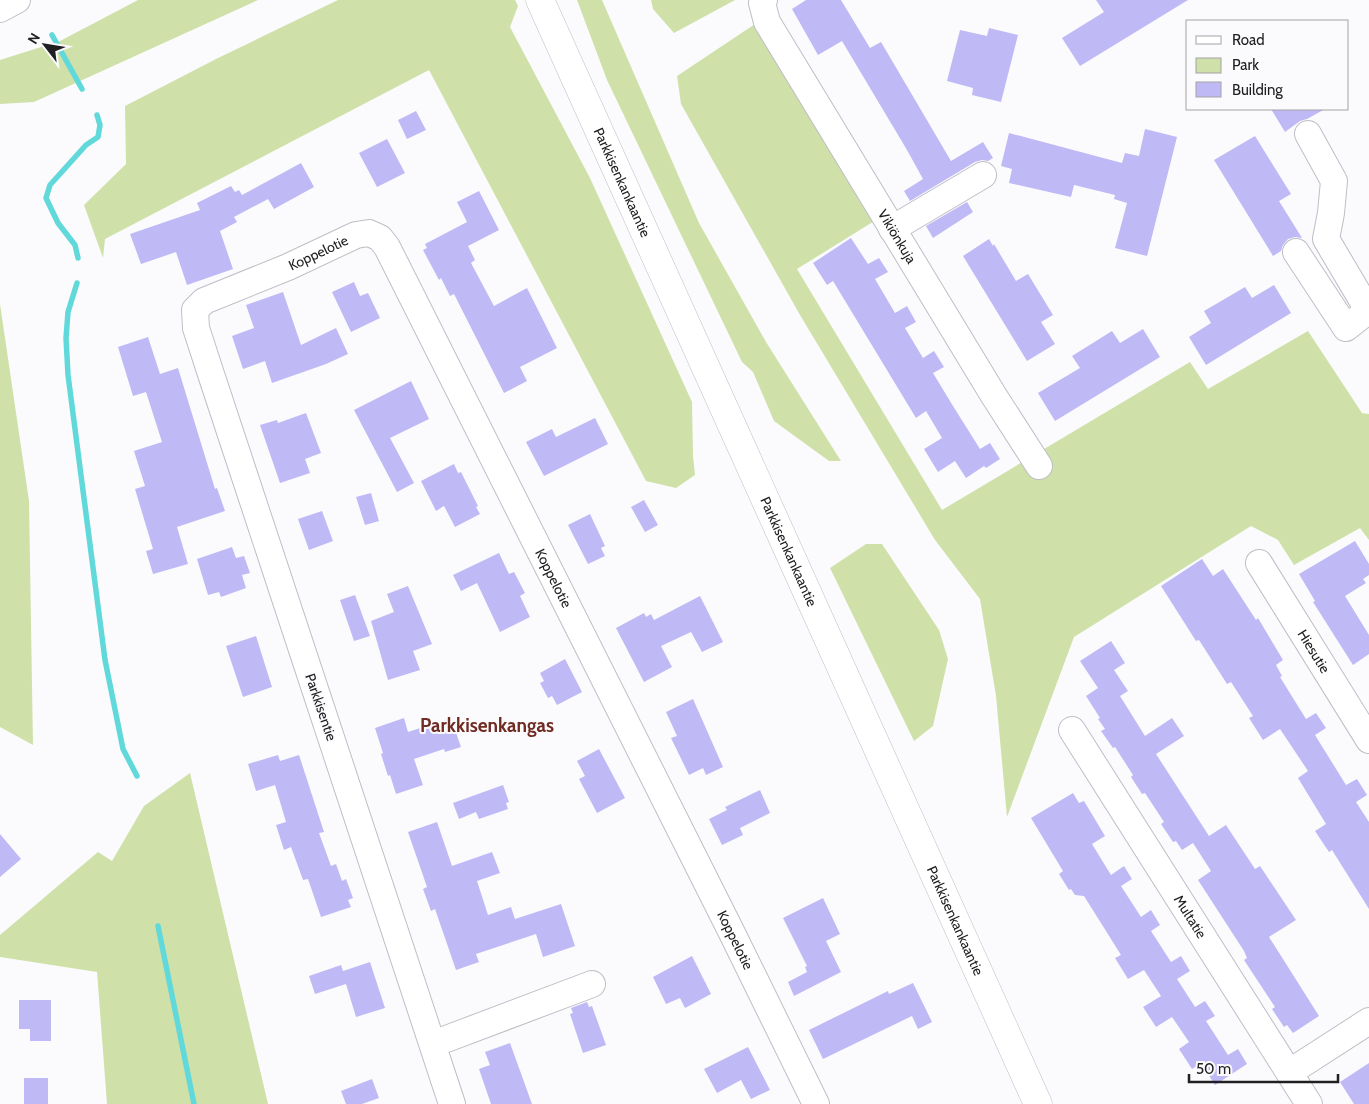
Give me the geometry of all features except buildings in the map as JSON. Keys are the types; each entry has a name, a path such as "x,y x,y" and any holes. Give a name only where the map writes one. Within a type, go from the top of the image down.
{"main road":[{"name":"Parkkisenkankaantie","path":"540,0 1038,1104"}],"street":[{"path":"0,9 17,0"},
{"name":"Vikiönkuja","path":"763,2 767,22 994,396 1039,466"},
{"path":"1296,252 1346,328 1368,310 1326,239 1334,181 1308,134"},
{"path":"892,229 984,175"},
{"name":"Koppelotie","path":"195,310 204,301 288,267 356,235 369,233 380,238 387,247 816,1104"},
{"name":"Parkkisentie","path":"195,310 196,328 282,595 327,721 452,1104"},
{"name":"Hiesutie","path":"1259,563 1369,740"},
{"name":"Multatie","path":"1072,730 1309,1104"},
{"path":"432,1044 592,984"},
{"path":"1290,1072 1369,1021"}],"green space":[{"path":"138,0 258,0 34,102 0,104 0,60 60,41"},
{"path":"338,0 515,0 518,6 510,27 590,178 692,402 695,475 676,488 646,481 429,70 105,239 103,258 84,205 126,164 125,106 218,58"},
{"path":"577,0 602,0 699,223 766,342 841,461 829,461 774,421 753,372 742,362 607,80"},
{"path":"651,0 735,0 674,33 653,9"},
{"path":"755,24 876,220 797,269 942,510 1190,362 1208,389 1308,331 1362,413 1369,414 1369,540 1360,528 1294,565 1278,540 1251,526 1074,637 1007,817 996,696 980,599 935,540 800,315 681,104 677,76"},
{"path":"0,304 29,501 33,745 0,727"},
{"path":"866,544 882,544 939,630 948,659 933,726 914,741 830,568"},
{"path":"190,773 268,1104 107,1104 97,972 0,957 0,935 98,852 112,861 144,806"}],"waterway":[{"path":"52,35 82,89"},
{"path":"78,258 75,245 58,223 46,198 50,185 86,145 98,137 100,125 97,115"},
{"path":"77,283 68,312 66,338 68,375 105,660 123,749 137,776"},
{"path":"158,926 194,1104"}],"district":[{"name":"Parkkisenkangas","path":"487,725"}]}
